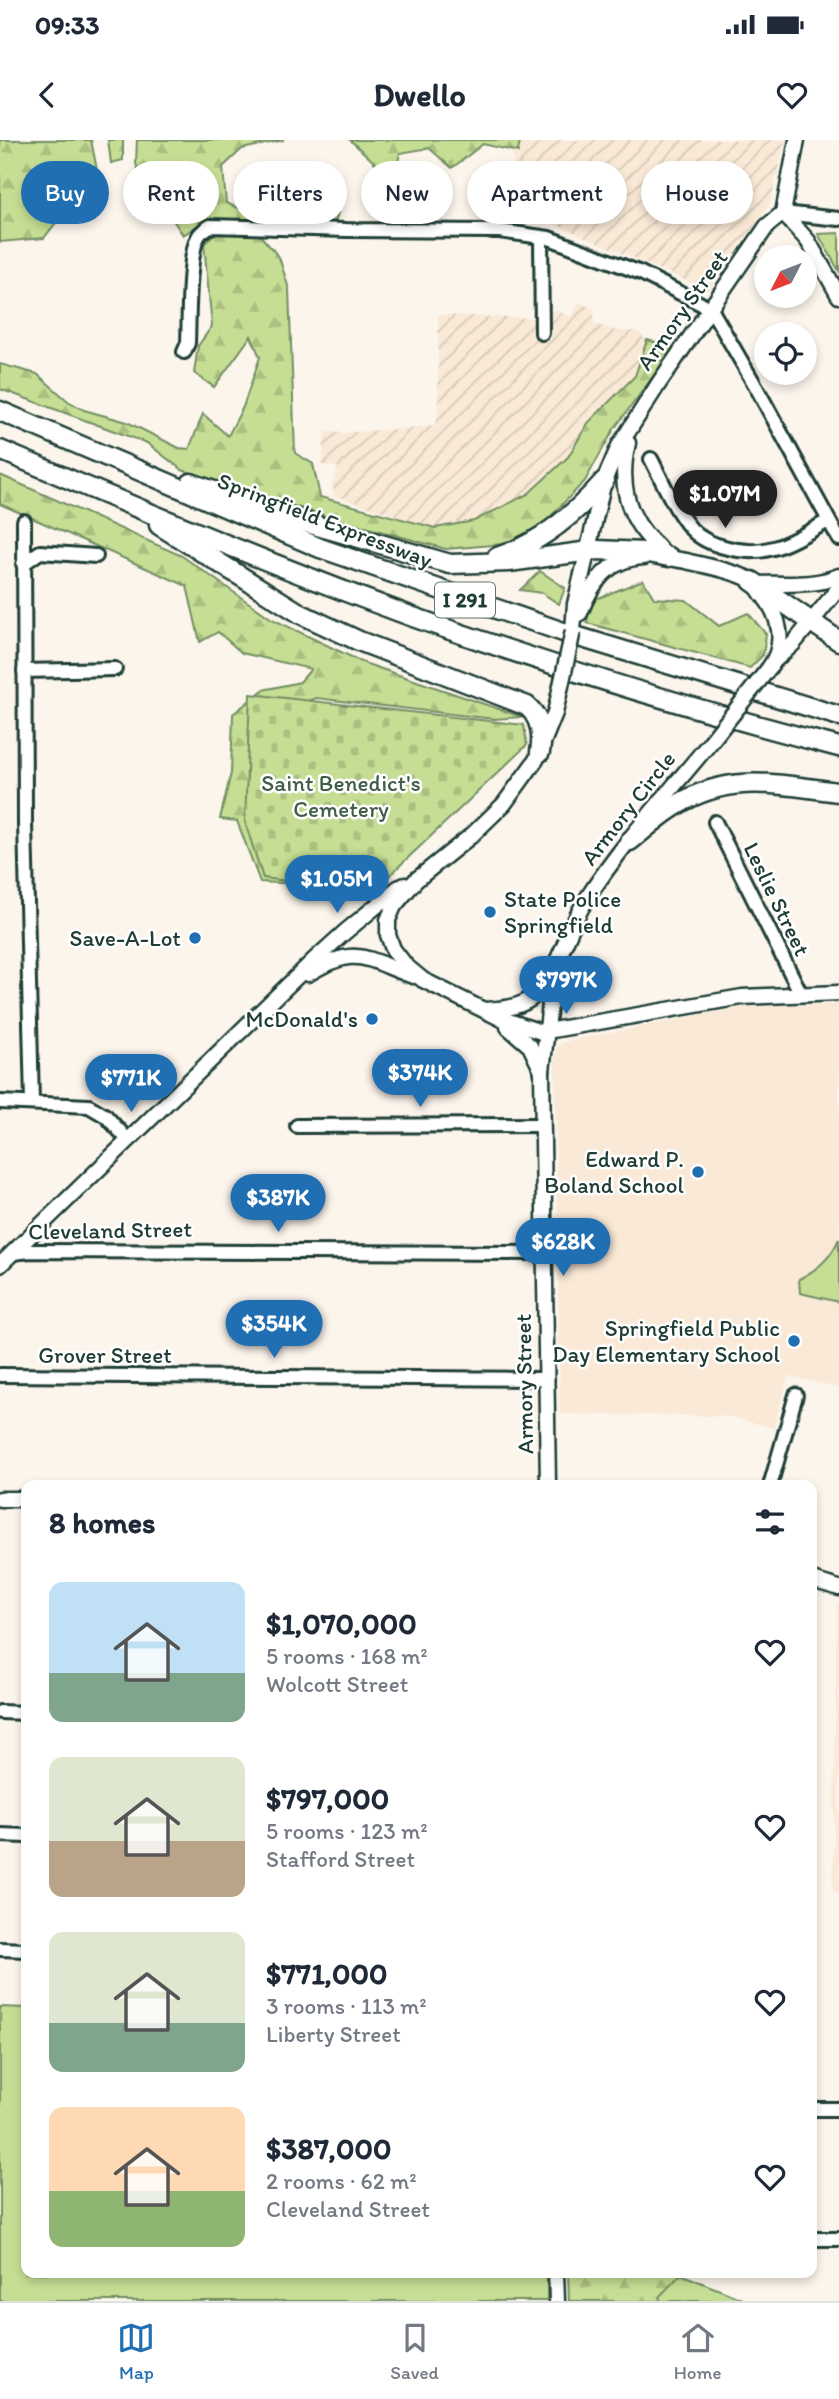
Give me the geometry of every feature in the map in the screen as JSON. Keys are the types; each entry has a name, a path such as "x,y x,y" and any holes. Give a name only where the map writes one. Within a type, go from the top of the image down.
{"highway":[{"name":"Springfield Expressway","path":"0,411 271,528 424,586 629,653 839,716"},
{"name":"I 291","path":"0,450 376,603 629,688 839,747"},
{"path":"101,454 367,541 450,564 509,562 587,551 644,552 665,556"},
{"path":"476,563 504,555 554,529 580,508 604,481"},
{"path":"130,505 300,614 359,641 527,706 534,712 540,725 540,752"},
{"path":"754,582 839,641"},
{"path":"630,841 676,805 724,785 763,783 839,792"}],"main road":[{"path":"797,140 783,213 808,241 839,296"},
{"name":"Armory Street","path":"540,752 555,713 578,609 587,551 604,481 620,446 659,383 768,226 783,213"},
{"name":"Armory Street","path":"631,430 625,455 626,499 640,527 665,556"},
{"path":"578,609 593,584 615,564 638,557 665,556 719,569 754,582 809,583 828,581 839,576"},
{"path":"754,582 772,606 778,621 779,634 772,665"},
{"name":"Armory Circle","path":"490,1013 530,999 541,988 586,900 630,841 772,665 839,588"},
{"path":"423,980 398,958 389,940 388,920 394,906 416,880 492,817 521,783 540,752"},
{"path":"0,1265 345,932 398,888 416,880"},
{"name":"Armory Street","path":"548,1480 542,1071 551,995 560,955"},
{"path":"286,989 333,960 359,956 423,980 536,1032 742,997 839,993"},
{"path":"490,1013 530,1046 542,1071"},
{"path":"0,1499 21,1499"},
{"path":"817,1581 839,1588"},
{"path":"556,2278 557,2301"}],"street":[{"path":"783,213 839,219"},
{"path":"184,352 188,343 190,282 195,246 198,236 210,226 499,232 561,242 641,273 711,309 839,539"},
{"path":"541,237 542,333"},
{"path":"651,459 681,515 691,528 702,539 719,546 740,551 767,551 799,538 828,521"},
{"path":"24,521 25,836 32,1102"},
{"path":"23,564 40,552 96,556"},
{"path":"24,670 115,669"},
{"name":"Leslie Street","path":"715,822 801,994"},
{"path":"0,1102 89,1106 106,1116 128,1140"},
{"path":"297,1126 542,1125"},
{"name":"Cleveland Street","path":"12,1253 172,1250 545,1253"},
{"name":"Grover Street","path":"0,1375 547,1379"},
{"path":"773,1480 796,1395"},
{"path":"0,1712 21,1713"},
{"path":"0,1835 21,1836"},
{"path":"0,1949 21,1950"},
{"path":"817,2109 839,2109"},
{"path":"817,2239 839,2239"}],"shaded area":[{"path":"512,140 785,140 770,204 708,290 555,224 627,224 627,161 513,161"},
{"path":"578,302 594,309 594,324 617,331 636,331 647,340 642,360 635,376 588,423 568,457 528,494 474,521 434,528 335,496 332,486 338,467 322,465 325,431 341,433 435,426 438,414 438,315 533,318 555,310 572,317"},
{"name":"Edward P. Boland School","path":"839,1005 839,1388 788,1376 774,1428 727,1416 560,1414 557,1048 571,1040 743,1007"},
{"path":"837,1604 839,1892 833,1892"}],"green space":[{"path":"0,140 91,140 95,161 21,161 21,224 55,224 44,238 0,242"},
{"path":"108,140 123,140 123,160 111,163"},
{"path":"137,140 284,140 242,149 223,167 226,203 233,206 233,221 219,221 219,161 136,161"},
{"path":"350,140 520,140 518,152 483,144 453,167 453,161 444,161 429,148 400,153 398,161 373,161"},
{"path":"176,224 200,224 183,235"},
{"path":"839,233 839,271 818,234"},
{"path":"214,234 259,234 279,257 289,289 295,453 313,464 320,497 435,528 474,521 528,494 568,457 588,423 635,376 647,340 675,347 614,429 585,481 542,525 504,544 446,549 325,516 182,470 147,443 0,389 0,364 37,374 68,401 84,410 127,422 179,448 189,449 203,414 228,436 243,407 260,357 251,336 214,387 194,373 198,346 212,326 204,244"},
{"path":"0,475 182,556 272,619 364,663 522,717 494,719 316,698 266,716 296,884 260,882 237,821 220,819 231,773 233,714 263,690 300,682 311,669 242,653 218,632 200,642 187,586 0,504"},
{"path":"540,571 565,588 559,604 542,593 520,590"},
{"path":"643,580 654,598 686,600 719,626 748,613 766,634 763,655 750,668 587,623 591,601"},
{"name":"Saint Benedict's Cemetery","path":"250,694 524,725 527,745 373,891 263,878 245,822"},
{"path":"839,1239 839,1302 800,1293 799,1279 823,1263"},
{"path":"0,2007 21,2008 21,2278 547,2278 547,2301 0,2301"},
{"path":"568,2278 677,2278 659,2297 661,2301 569,2301"},
{"path":"659,2278 690,2278 747,2301 571,2301"}],"place":[{"name":"State Police Springfield","path":"490,912"},
{"name":"Save-A-Lot","path":"195,938"},
{"name":"McDonald's","path":"372,1019"},
{"name":"Edward P. Boland School","path":"698,1172"},
{"name":"Springfield Public Day Elementary School","path":"794,1341"}]}
